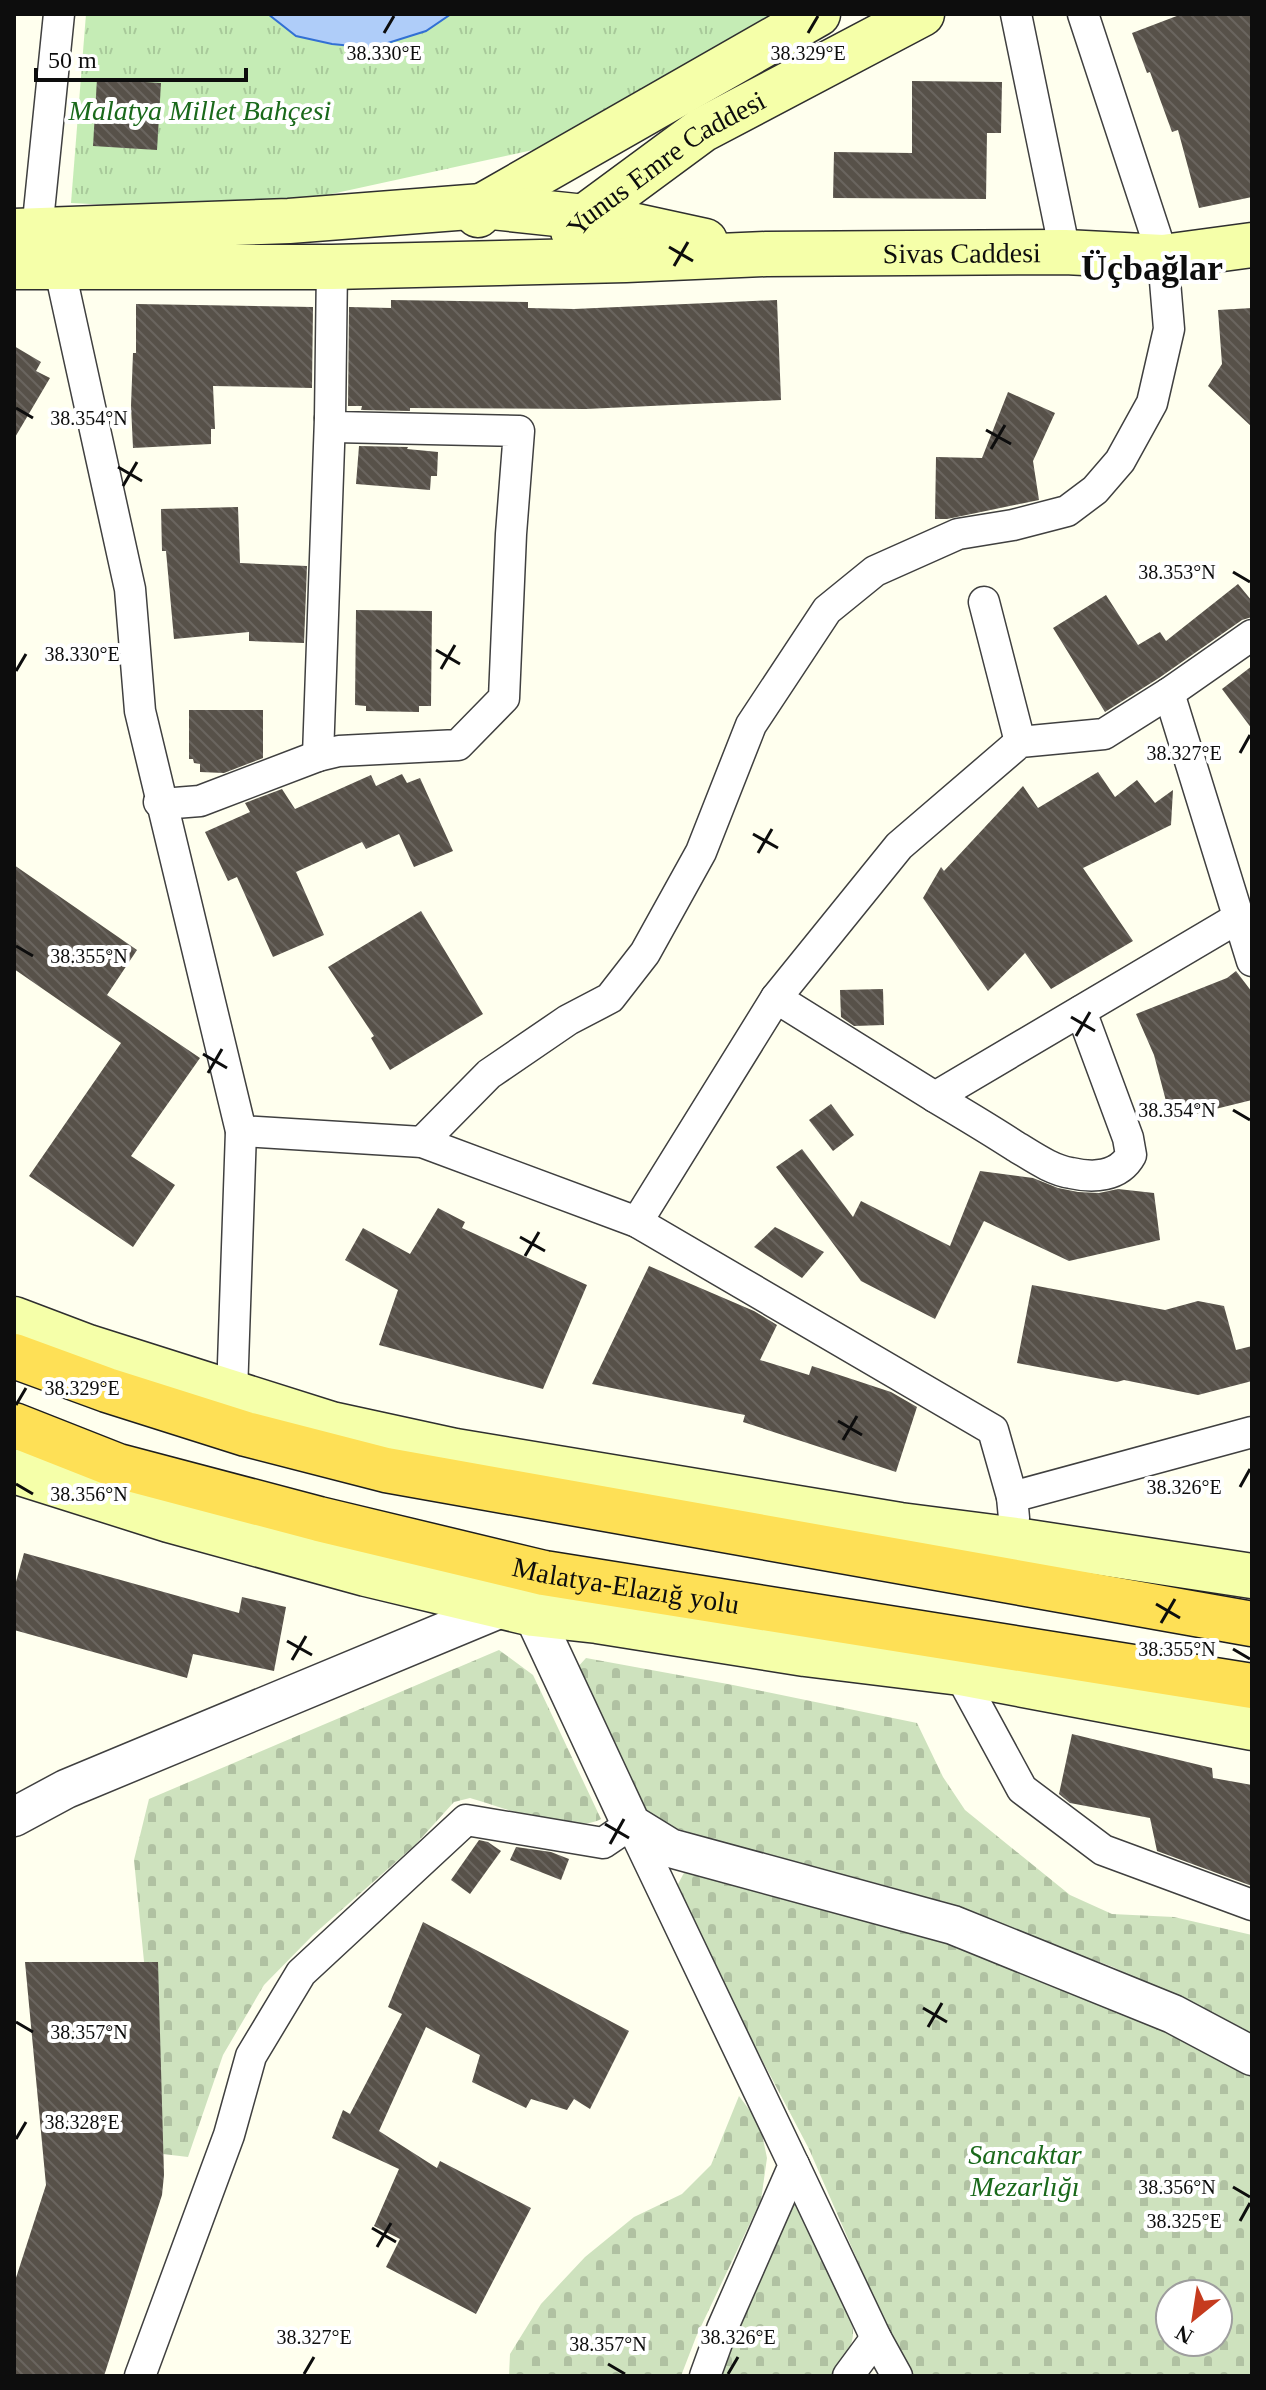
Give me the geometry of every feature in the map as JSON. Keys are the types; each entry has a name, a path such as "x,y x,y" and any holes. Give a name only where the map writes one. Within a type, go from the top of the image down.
{"highway":[{"path":"14,1356 107,1390 246,1434 386,1470 1252,1624"},
{"name":"Malatya-Elazığ yolu","path":"14,1425 118,1466 319,1519 544,1573 1252,1686"}],"main road":[{"name":"Yunus Emre Caddesi","path":"482,206 818,14"},
{"name":"Yunus Emre Caddesi","path":"550,262 584,217 702,130 922,14"},
{"path":"461,264 482,206"},
{"path":"14,267 37,243 482,206 604,219 766,254"},
{"path":"37,243 332,267 766,254"},
{"name":"Sivas Caddesi","path":"766,254 1065,252 1163,257 1252,245"},
{"path":"14,1319 88,1347 331,1424 455,1451 900,1525 1252,1576"},
{"path":"14,1471 169,1520 324,1563 518,1610 805,1654 960,1673 1252,1728"}],"street":[{"path":"59,14 37,243 130,589 140,711 241,1131 232,1393"},
{"path":"1016,14 1065,252"},
{"path":"422,1142 489,1074 568,1020 610,998 645,953 701,852 751,725 827,610 875,571 958,534 1013,525 1067,511 1095,490 1120,461 1152,403 1169,329 1163,257 1083,14"},
{"path":"318,756 332,267"},
{"path":"161,803 200,801 318,756 339,751 458,745 504,698 519,431 334,427 330,418"},
{"path":"984,602 1020,742"},
{"path":"637,1222 776,998 899,846 1020,742 1104,734 1252,635"},
{"path":"1169,693 1252,961"},
{"path":"935,1097 1238,918"},
{"path":"776,998 1040,1161 1068,1173 1112,1173 1122,1168 1131,1155 1128,1138 1081,1011"},
{"path":"241,1131 422,1142 637,1222 993,1430 1012,1497 1016,1540"},
{"path":"1012,1497 1252,1432"},
{"path":"14,1817 66,1789 518,1610 631,1824 876,2338 897,2376"},
{"path":"938,1635 1022,1789 1103,1850 1252,1905"},
{"path":"140,2376 229,2135 251,2056 301,1973 466,1820 603,1843 631,1824"},
{"path":"631,1824 670,1848 953,1925 1173,2014 1252,2056"},
{"path":"705,2376 722,2329 794,2165"},
{"path":"848,2376 876,2338"}],"green space":[{"name":"Malatya Millet Bahçesi","path":"86,14 778,14 542,148 304,200 188,209 71,203"},
{"path":"499,1650 533,1675 601,1819 573,1824 555,1822 470,1798 454,1802 415,1845 313,1935 264,1985 223,2055 188,2157 163,2154 134,1860 149,1799"},
{"path":"586,1658 917,1723 943,1777 965,1810 1070,1895 1112,1914 1174,1917 1252,1935 1252,2039 1113,1967 895,1888 749,1851 644,1815 576,1669"},
{"name":"Sancaktar Mezarlığı","path":"685,1871 942,1936 1252,2068 1252,2376 913,2376 889,2333 809,2149 677,1898 677,1886"},
{"path":"739,2096 760,2124 767,2158 761,2200 696,2337 681,2376 509,2376 510,2354 541,2304 585,2257 634,2217 682,2194 711,2165"},
{"path":"795,2194 845,2299 853,2331 850,2348 835,2376 719,2376"}],"water":[{"path":"268,14 451,14 426,31 372,48 296,36"}],"building":[{"path":"1182,14 1252,14 1252,197 1199,208 1178,130 1172,132 1150,72 1147,73 1132,33"},
{"path":"97,79 161,83 157,150 93,146"},
{"path":"912,81 1002,82 1001,133 987,133 986,199 833,198 834,152 912,153"},
{"path":"391,300 528,302 528,308 574,309 777,300 781,400 586,409 410,408 410,411 361,410 362,406 348,406 349,307 391,308"},
{"path":"136,304 313,307 312,388 213,386 215,429 211,429 211,444 133,448 131,406"},
{"path":"1252,308 1252,427 1208,386 1222,364 1218,310"},
{"path":"14,346 41,362 36,371 50,378 14,439"},
{"path":"1008,392 1055,413 1033,461 1039,500 935,519 936,457 982,458"},
{"path":"359,446 408,447 438,452 437,476 431,476 430,490 356,484"},
{"path":"238,507 240,563 307,566 304,643 249,641 249,632 174,639 166,551 162,551 161,509"},
{"path":"1238,584 1252,601 1252,617 1242,620 1105,712 1053,628 1106,595 1138,645 1160,632 1166,641"},
{"path":"356,610 432,611 431,706 419,706 419,712 366,711 366,706 355,705"},
{"path":"1252,666 1252,729 1222,689"},
{"path":"189,710 263,710 263,758 224,773 200,772 200,764 189,759"},
{"path":"1098,772 1115,797 1137,780 1155,803 1173,790 1171,825 1083,868 1133,941 1051,989 1025,953 988,991 923,898 941,867 944,871 1023,786 1038,808"},
{"path":"402,774 407,783 420,778 453,851 414,867 399,834 366,849 362,842 296,872 324,935 273,957 237,877 228,881 205,832 250,812 245,803 282,789 295,809 371,775 376,786"},
{"path":"14,865 137,950 107,995 200,1058 131,1156 175,1185 133,1247 29,1176 121,1043 14,969"},
{"path":"421,911 483,1014 390,1070 371,1038 374,1036 328,967"},
{"path":"1236,971 1252,992 1252,1100 1195,1114 1191,1108 1167,1105 1154,1055 1136,1014 1227,978"},
{"path":"883,989 884,1025 854,1026 841,1017 840,990"},
{"path":"831,1104 854,1135 833,1151 809,1120"},
{"path":"802,1149 853,1217 861,1201 950,1246 980,1171 1033,1178 1078,1192 1099,1193 1118,1189 1154,1193 1160,1240 1069,1261 984,1221 935,1319 861,1281 776,1167"},
{"path":"438,1208 465,1222 462,1228 587,1285 543,1389 379,1345 398,1290 345,1260 363,1228 410,1254"},
{"path":"775,1227 824,1252 802,1278 754,1247"},
{"path":"649,1266 754,1311 777,1325 760,1360 809,1375 812,1366 891,1392 917,1407 896,1472 743,1422 745,1415 592,1384"},
{"path":"1032,1285 1165,1310 1198,1301 1224,1306 1236,1350 1252,1346 1252,1381 1198,1395 1017,1363"},
{"path":"24,1553 239,1613 242,1597 286,1607 274,1671 193,1654 187,1678 14,1630 14,1589"},
{"path":"1072,1734 1212,1768 1213,1778 1252,1785 1252,1886 1157,1851 1150,1818 1070,1803 1059,1794"},
{"path":"479,1840 501,1851 470,1894 451,1880"},
{"path":"516,1847 551,1852 569,1859 561,1880 510,1860"},
{"path":"423,1922 629,2031 590,2109 574,2099 567,2110 531,2099 526,2108 472,2082 480,2055 426,2027 379,2131 437,2168 440,2161 531,2208 476,2314 386,2267 400,2239 374,2226 399,2169 332,2138 343,2110 350,2114 402,2014 388,2007"},
{"path":"25,1962 158,1962 162,2195 104,2376 14,2376 14,2284 46,2185"}],"district":[{"name":"Üçbağlar","path":"1152,268"}]}
